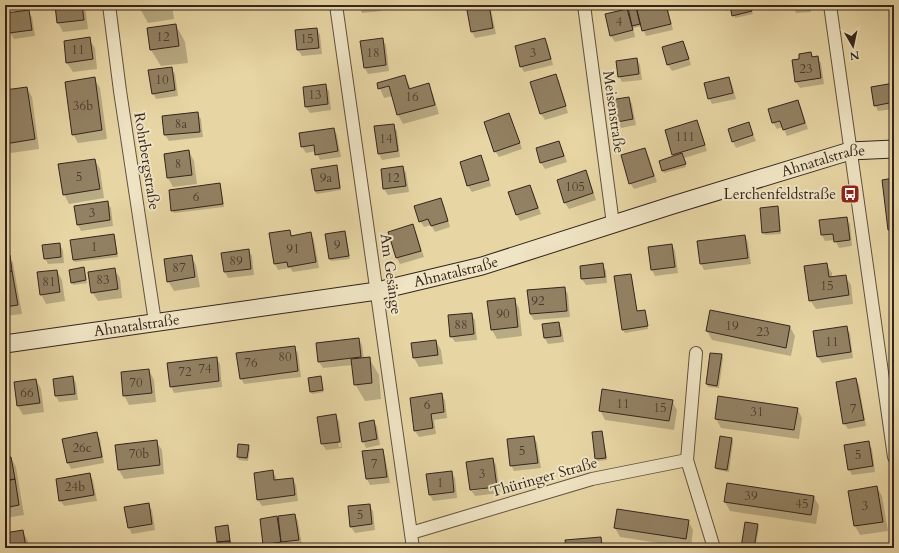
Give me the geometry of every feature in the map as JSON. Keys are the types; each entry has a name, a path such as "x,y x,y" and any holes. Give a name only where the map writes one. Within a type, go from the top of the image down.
{"street":[{"name":"Rohrbergstraße","path":"109,5 120,91 155,322"},
{"name":"Am Gesänge","path":"336,5 413,548"},
{"name":"Meisenstraße","path":"584,5 613,224"},
{"path":"830,5 894,458"},
{"name":"Ahnatalstraße","path":"5,344 377,290 482,266 850,150 894,149"},
{"path":"696,353 687,460 714,548"},
{"name":"Thüringer Straße","path":"411,533 592,478 687,460"}],"building":[{"path":"55,5 82,5 84,20 57,23"},
{"path":"466,5 489,5 493,28 471,32"},
{"path":"666,5 671,24 642,31 636,6"},
{"path":"750,5 752,11 732,16 730,6"},
{"path":"636,7 640,24 632,26 628,8"},
{"path":"627,9 633,30 610,36 605,14"},
{"path":"29,10 32,30 9,33 6,13"},
{"path":"176,24 179,46 150,50 147,28"},
{"path":"317,28 319,48 297,50 295,30"},
{"path":"90,37 93,59 66,63 64,41"},
{"path":"383,38 386,65 364,68 360,41"},
{"path":"545,38 551,59 520,67 515,46"},
{"path":"683,41 689,59 667,65 662,47"},
{"path":"811,52 812,57 818,56 821,78 795,82 792,60 799,59 799,54"},
{"path":"637,58 639,74 618,77 616,61"},
{"path":"172,67 175,90 152,94 148,70"},
{"path":"556,74 566,106 540,114 530,82"},
{"path":"405,75 409,89 429,83 435,105 397,115 389,86 378,89 377,83"},
{"path":"95,77 102,130 72,135 65,82"},
{"path":"729,77 733,93 708,99 704,83"},
{"path":"894,83 894,102 874,106 871,87"},
{"path":"326,84 328,104 305,107 303,87"},
{"path":"27,87 35,139 5,144 5,90"},
{"path":"629,97 633,119 617,122 616,114 613,114 610,100"},
{"path":"798,100 805,123 783,130 780,121 772,123 768,109"},
{"path":"198,112 200,132 164,135 162,116"},
{"path":"509,113 520,143 494,152 484,122"},
{"path":"697,120 705,145 672,155 665,130"},
{"path":"749,122 753,135 732,142 728,129"},
{"path":"394,124 398,151 378,154 374,126"},
{"path":"334,128 338,151 315,155 314,145 301,147 299,133"},
{"path":"559,141 564,156 540,163 536,148"},
{"path":"645,148 654,176 629,184 621,155"},
{"path":"189,150 192,175 167,178 164,154"},
{"path":"682,153 686,164 662,171 659,161"},
{"path":"481,155 489,180 467,186 460,162"},
{"path":"95,159 100,189 63,195 58,164"},
{"path":"337,165 340,188 315,191 311,169"},
{"path":"403,166 406,186 383,189 381,169"},
{"path":"586,170 593,193 564,203 557,180"},
{"path":"894,178 894,229 888,230 882,180"},
{"path":"220,183 223,204 171,211 169,190"},
{"path":"530,185 538,208 516,215 508,192"},
{"path":"441,198 448,221 431,226 428,219 419,222 414,206"},
{"path":"108,201 110,220 77,225 74,206"},
{"path":"778,206 780,231 762,233 760,208"},
{"path":"847,217 850,240 834,242 833,234 821,235 819,220"},
{"path":"413,224 421,251 396,258 388,232"},
{"path":"290,230 291,236 311,232 316,262 288,267 287,262 274,264 269,233"},
{"path":"345,231 349,256 329,259 325,234"},
{"path":"114,234 117,254 73,260 70,240"},
{"path":"745,235 748,258 700,264 697,241"},
{"path":"60,243 61,257 44,259 42,245"},
{"path":"672,244 675,267 651,270 648,247"},
{"path":"249,249 251,269 224,272 221,253"},
{"path":"890,251 894,251 894,281"},
{"path":"10,255 12,271 5,272 5,256"},
{"path":"192,255 195,277 167,282 164,259"},
{"path":"603,263 605,277 581,279 580,266"},
{"path":"827,263 829,277 846,275 849,295 809,301 804,266"},
{"path":"84,267 86,280 71,283 69,270"},
{"path":"115,268 118,289 91,293 88,272"},
{"path":"57,270 60,292 40,295 37,272"},
{"path":"12,271 18,305 5,307 5,272"},
{"path":"631,274 637,311 645,310 648,326 622,330 614,276"},
{"path":"565,287 567,311 530,314 527,290"},
{"path":"515,298 518,327 491,330 487,301"},
{"path":"710,310 790,326 786,348 706,331"},
{"path":"472,313 474,334 450,337 448,315"},
{"path":"559,322 561,336 544,338 542,324"},
{"path":"847,326 851,352 817,357 813,331"},
{"path":"359,338 361,357 318,362 316,343"},
{"path":"436,340 438,355 413,358 411,343"},
{"path":"295,346 298,371 240,379 236,353"},
{"path":"710,353 722,354 717,386 706,384"},
{"path":"217,357 219,381 170,387 167,363"},
{"path":"370,357 372,383 354,385 351,359"},
{"path":"149,369 152,393 123,396 121,372"},
{"path":"73,376 75,394 55,396 53,379"},
{"path":"321,376 323,390 310,392 308,378"},
{"path":"856,378 864,420 843,424 836,382"},
{"path":"36,379 40,403 17,406 14,382"},
{"path":"602,389 673,400 669,421 599,411"},
{"path":"442,393 444,412 431,414 433,428 414,431 410,398"},
{"path":"718,396 798,408 794,430 715,419"},
{"path":"336,414 340,442 321,444 317,417"},
{"path":"374,420 377,439 362,442 359,423"},
{"path":"602,431 606,458 595,459 592,432"},
{"path":"97,432 102,457 67,463 62,439"},
{"path":"534,436 538,463 510,466 507,439"},
{"path":"720,436 732,438 727,470 715,468"},
{"path":"157,440 160,465 118,470 115,445"},
{"path":"869,441 873,466 848,470 844,445"},
{"path":"238,444 249,445 247,458 237,457"},
{"path":"383,449 387,477 366,479 362,451"},
{"path":"11,457 15,479 5,481 5,458"},
{"path":"493,458 497,487 470,490 466,462"},
{"path":"273,470 274,480 293,478 295,495 257,500 254,473"},
{"path":"452,471 454,492 429,495 426,474"},
{"path":"90,473 94,495 59,501 56,479"},
{"path":"15,479 19,505 5,508 5,481"},
{"path":"727,483 814,496 811,515 724,502"},
{"path":"877,486 883,522 854,526 848,491"},
{"path":"149,503 152,524 128,528 124,507"},
{"path":"370,504 372,524 350,527 348,506"},
{"path":"617,509 689,520 686,539 614,528"},
{"path":"295,514 299,540 281,542 278,516"},
{"path":"277,516 281,542 263,545 260,519"},
{"path":"745,522 758,524 754,548 741,548"},
{"path":"228,525 230,541 217,542 215,527"},
{"path":"23,530 26,548 5,548 5,533"},
{"path":"601,537 602,548 566,548 565,540"},
{"path":"230,541 231,548 217,548 217,542"}],"place":[{"name":"Lerchenfeldstraße","path":"850,194"}]}
